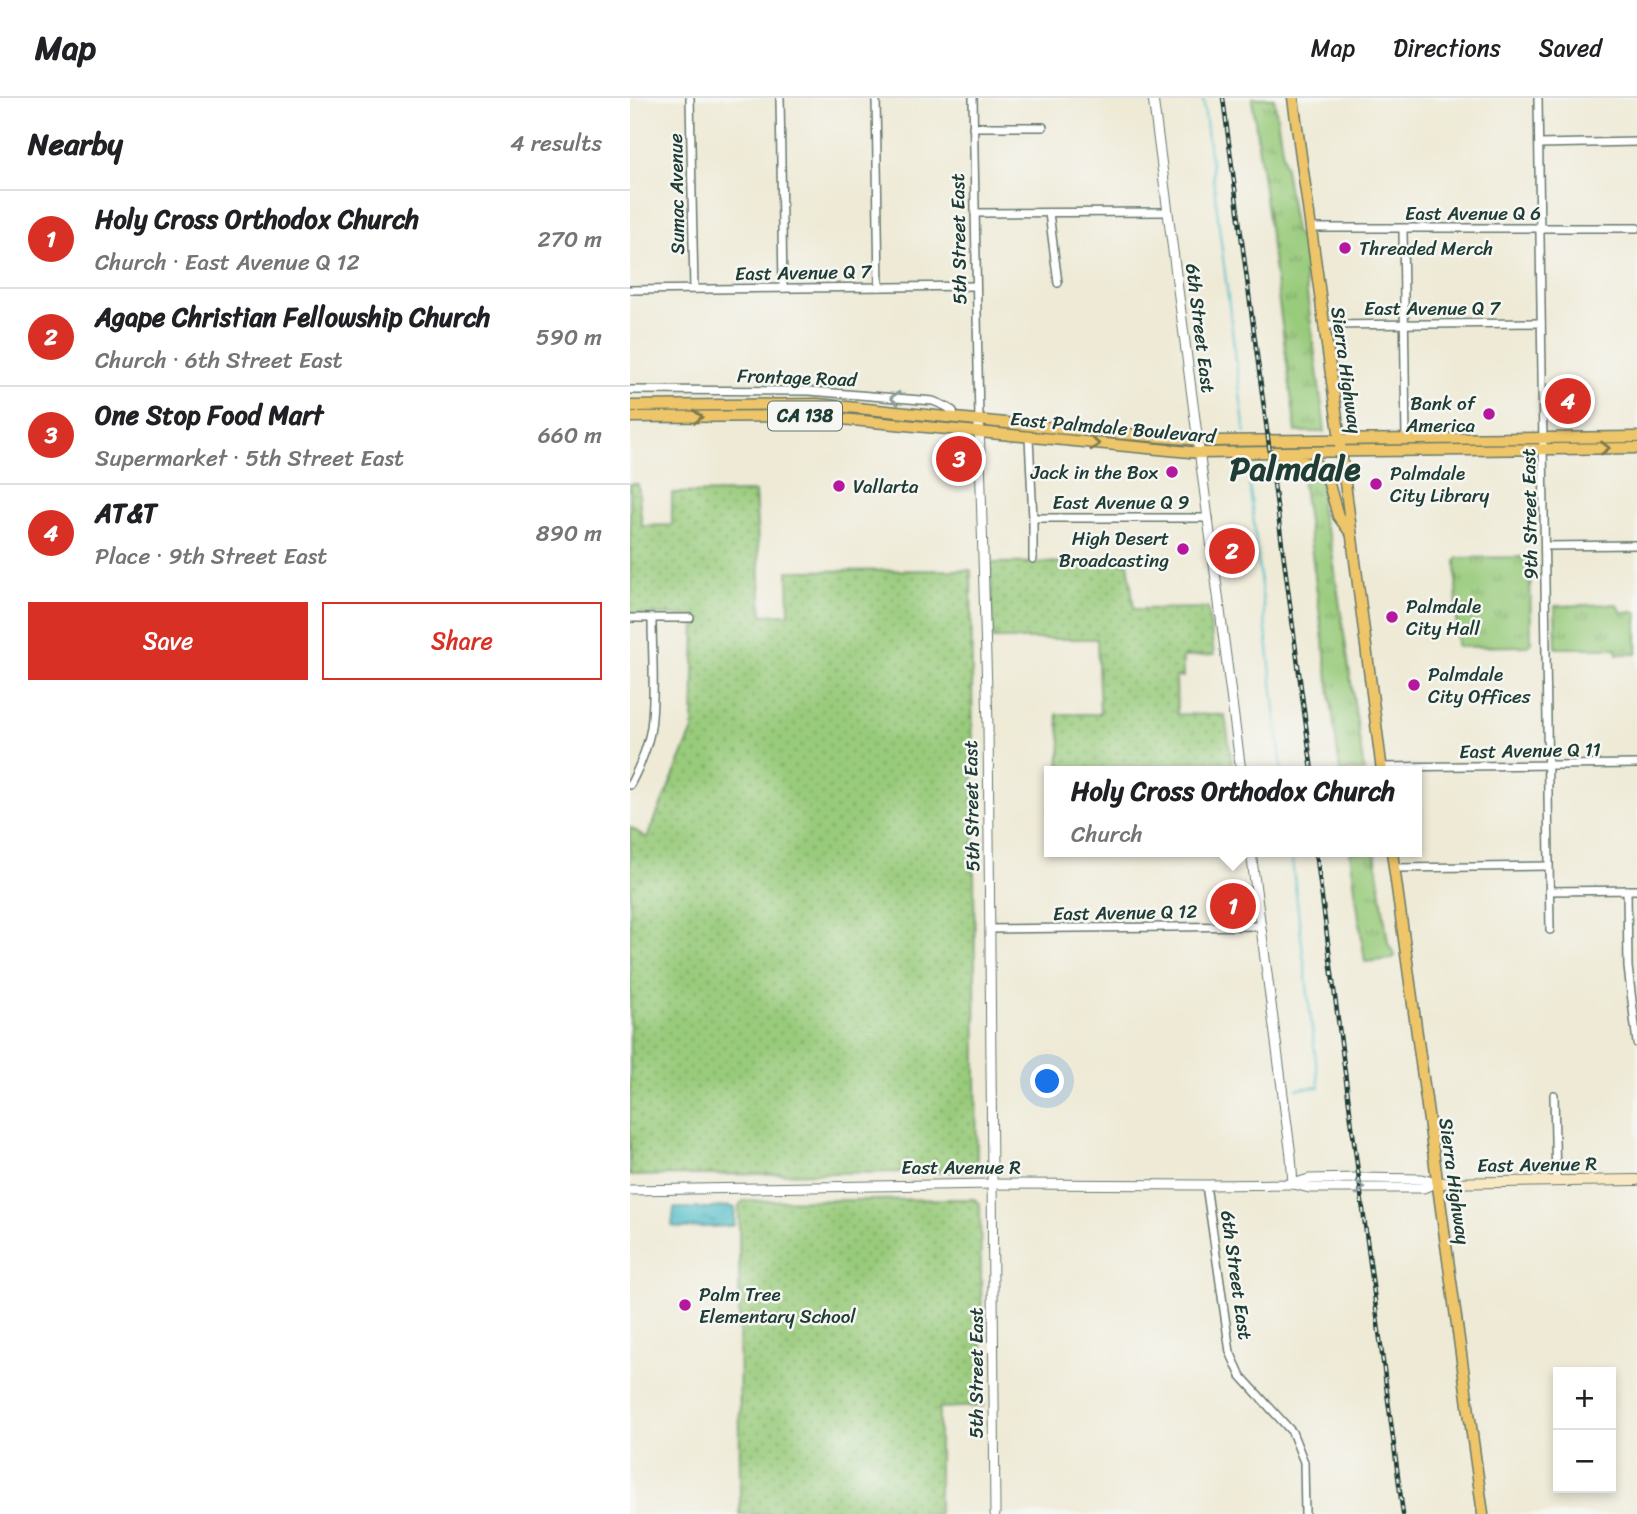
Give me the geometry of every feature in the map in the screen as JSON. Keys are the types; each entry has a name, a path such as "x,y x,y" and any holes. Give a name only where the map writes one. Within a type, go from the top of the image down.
{"main road":[{"name":"Sierra Highway","path":"1293,98 1381,766"},
{"name":"East Palmdale Boulevard","path":"630,406 817,404 955,419 1029,438 1200,453 1277,453 1406,440 1637,448"},
{"name":"East Palmdale Boulevard","path":"630,417 791,415 1340,446 1543,443 1637,437"},
{"path":"1277,453 1290,460 1316,464 1321,468 1327,477 1338,516 1350,532"},
{"name":"Sierra Highway","path":"1393,857 1483,1514"},
{"name":"East Avenue R","path":"1437,1182 1637,1180"}],"street":[{"name":"Sumac Avenue","path":"690,98 694,289"},
{"path":"780,98 783,288"},
{"path":"876,98 879,287"},
{"name":"5th Street East","path":"973,98 986,649 995,1514"},
{"name":"6th Street East","path":"1153,98 1240,766"},
{"name":"9th Street East","path":"1538,98 1550,930"},
{"path":"974,127 1043,127"},
{"path":"1539,144 1637,142"},
{"path":"975,213 1168,212"},
{"path":"1049,213 1058,283"},
{"name":"East Avenue Q 6","path":"1310,228 1637,228"},
{"path":"1403,229 1406,440"},
{"name":"East Avenue Q 7","path":"630,290 976,286"},
{"name":"East Avenue Q 7","path":"1323,325 1541,323"},
{"name":"Frontage Road","path":"630,390 809,391 933,401 953,411 955,419"},
{"path":"1029,438 1033,559"},
{"name":"East Avenue Q 9","path":"1032,518 1209,518"},
{"path":"1545,546 1637,545"},
{"path":"630,618 690,618"},
{"path":"630,785 641,761 652,719 652,618"},
{"name":"East Avenue Q 11","path":"1422,768 1637,764"},
{"path":"1252,857 1293,1184"},
{"path":"1394,868 1548,866"},
{"path":"1627,890 1628,967 1637,1043"},
{"path":"1549,891 1637,890"},
{"name":"East Avenue Q 12","path":"990,929 1261,926"},
{"path":"1554,1095 1556,1182"},
{"name":"East Avenue R","path":"630,1189 992,1184 1293,1184 1308,1188 1423,1188 1437,1182"},
{"name":"6th Street East","path":"1206,1185 1230,1352 1241,1377 1292,1432 1304,1462 1305,1514"}],"green space":[{"path":"1252,98 1274,98 1295,232 1303,241 1307,271 1304,272 1324,432 1296,432"},
{"path":"1301,469 1311,469 1320,478 1320,507 1330,538 1363,766 1339,766"},
{"path":"630,484 638,484 642,526 672,525 672,493 755,492 762,615 789,614 788,571 971,570 977,1171 630,1176 630,827 647,838 693,730 695,616 630,614"},
{"path":"1527,557 1530,561 1531,643 1527,646 1459,647 1458,558"},
{"path":"1128,562 1134,609 1208,608 1214,655 1183,657 1183,677 1176,677 1177,714 1225,715 1232,766 1059,766 1061,742 1057,714 1100,714 1097,639 993,639 991,563"},
{"path":"1616,604 1622,612 1637,612 1637,654 1617,654 1616,648 1556,648 1555,606"},
{"path":"1351,857 1376,857 1388,943 1395,956 1391,959 1365,962"},
{"path":"974,1199 980,1204 983,1406 939,1408 939,1514 740,1514 739,1206 743,1201"}],"water":[{"path":"675,1208 735,1208 734,1225 681,1228 672,1226"}],"waterway":[{"path":"1203,98 1245,433"},
{"path":"1247,463 1281,766"},
{"path":"1292,857 1319,1087 1296,1089"}],"railway":[{"path":"1223,98 1311,766"},
{"path":"1317,857 1403,1514"}],"place":[{"name":"Threaded Merch","path":"1345,248"},
{"name":"AT&T","path":"1568,401"},
{"name":"Bank of America","path":"1489,414"},
{"name":"One Stop Food Mart","path":"959,459"},
{"name":"Jack in the Box","path":"1172,472"},
{"name":"Palmdale City Library","path":"1376,484"},
{"name":"Vallarta","path":"839,486"},
{"name":"High Desert Broadcasting","path":"1183,549"},
{"name":"Agape Christian Fellowship Church","path":"1232,551"},
{"name":"Palmdale City Hall","path":"1392,617"},
{"name":"Palmdale City Offices","path":"1414,685"},
{"name":"Holy Cross Orthodox Church","path":"1233,906"},
{"name":"Palm Tree Elementary School","path":"685,1305"}],"district":[{"name":"Palmdale","path":"1295,468"}]}
